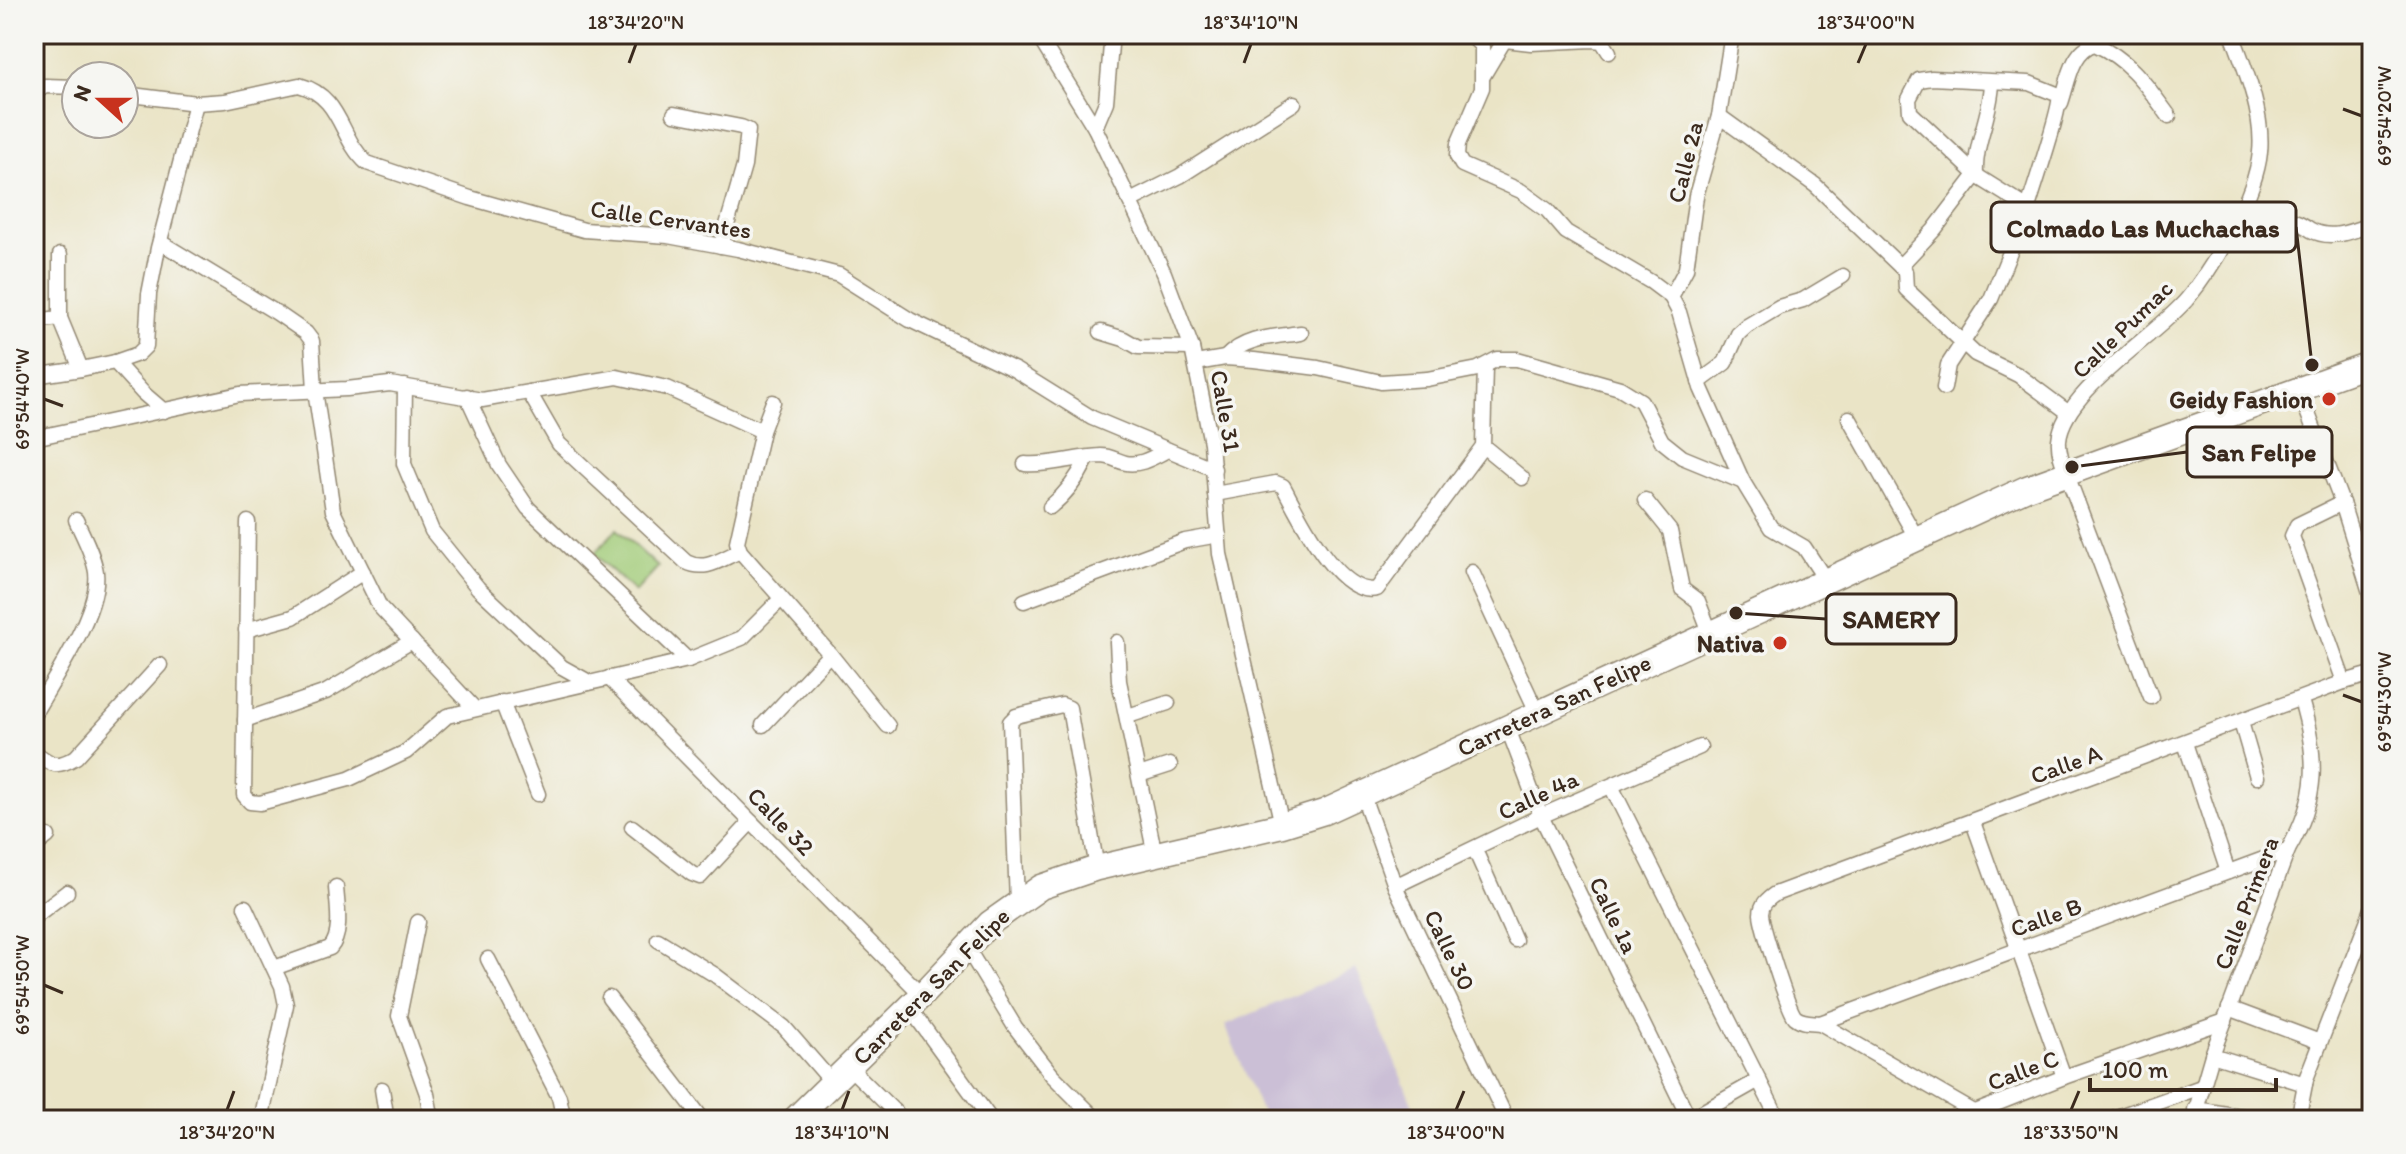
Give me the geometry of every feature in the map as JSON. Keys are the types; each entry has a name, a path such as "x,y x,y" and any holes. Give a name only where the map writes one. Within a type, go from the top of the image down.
{"main road":[{"name":"Carretera San Felipe","path":"794,1120 916,1001 990,923 1041,887 1097,868 1282,825 1324,812 2027,488 2371,367"}],"street":[{"name":"Calle 31","path":"1037,34 1095,128 1164,273 1192,348 1214,469 1220,554 1282,825"},
{"path":"1095,128 1106,102 1112,34"},
{"path":"1469,34 1482,46 1483,76 1482,88 1458,144 1457,156 1462,165 1521,191 1547,210 1566,232 1671,297 1679,312 1699,382 1743,482 1771,528 1804,547 1825,579"},
{"name":"Calle 2a","path":"1671,297 1686,269 1696,196 1719,116 1732,34"},
{"name":"Calle Pumac","path":"2151,697 2067,475 2059,451 2059,437 2069,413 2111,366 2187,299 2209,268 2255,178 2261,150 2255,102 2232,34"},
{"path":"1483,76 1506,37 1531,43 1602,41 1609,52"},
{"path":"1944,388 1948,365 1991,299 2028,208 2061,103 2077,57 2083,49 2095,44 2114,52 2134,68 2169,116"},
{"path":"2028,208 1976,175 1910,112 1909,99 1919,80 1932,78 2029,83 2059,95 2061,103"},
{"path":"1900,266 1934,230 1976,175 1975,158 1991,106 1992,83"},
{"name":"Calle Cervantes","path":"140,96 196,103 225,101 299,85 308,87 318,91 325,99 350,137 357,155 367,163 470,198 584,230 668,236 839,275 910,320 1015,370 1092,418 1214,469"},
{"path":"34,93 45,86 60,86"},
{"path":"34,376 115,362 138,354 146,346 149,294 196,103"},
{"path":"1130,201 1180,176 1294,103"},
{"path":"674,114 748,130 744,166 721,246"},
{"path":"1719,116 1815,185 1905,271 1906,289 1975,354 2018,375 2069,413"},
{"path":"2238,216 2288,219 2305,224 2311,230 2335,235 2372,224"},
{"path":"160,242 306,333 312,341 315,390 333,511 380,607 474,708"},
{"path":"60,255 60,318 81,369"},
{"path":"1699,382 1725,363 1738,334 1747,326 1779,307 1803,300 1843,276"},
{"path":"34,321 60,318"},
{"path":"1101,332 1138,347 1192,348"},
{"path":"1225,358 1236,346 1253,340 1301,333"},
{"path":"1196,363 1225,358 1318,368 1381,382 1427,379 1485,366 1497,359 1517,359 1620,388 1641,401 1662,441 1682,457 1743,482"},
{"path":"115,362 164,411"},
{"path":"1215,494 1276,483 1283,486 1319,552 1344,578 1372,591 1377,589 1483,446 1485,366"},
{"path":"34,438 240,394 390,384 482,400 617,377 667,388 762,431"},
{"path":"405,386 404,464 432,531 478,588 562,667 589,682"},
{"path":"2299,390 2342,503 2372,599"},
{"path":"529,392 559,444 686,562 697,568 707,566 740,551"},
{"path":"467,396 499,465 528,508 688,660"},
{"path":"773,402 762,431 737,542 740,551 888,726"},
{"path":"1849,418 1916,537"},
{"path":"1483,446 1522,478"},
{"path":"1025,464 1043,465 1112,457 1126,463 1143,462 1168,450"},
{"path":"1050,507 1079,475 1087,459"},
{"path":"1645,500 1670,531 1682,589 1698,601 1710,632"},
{"path":"2342,503 2297,525 2292,536 2344,682"},
{"path":"34,714 81,630 96,591 96,573 90,550 76,520"},
{"path":"248,522 244,795 250,802 260,803 349,779 406,752 447,716 688,660 742,638 781,599"},
{"path":"1024,601 1185,541 1219,535"},
{"path":"246,630 293,617 363,572"},
{"path":"1472,572 1537,712"},
{"path":"245,720 326,692 412,641"},
{"path":"1117,642 1119,681 1155,855"},
{"path":"763,725 830,654"},
{"path":"34,752 53,765 63,765 76,757 160,665"},
{"name":"Calle A","path":"1820,1023 1803,1021 1794,1016 1784,991 1761,914 1763,905 1775,894 2372,674"},
{"name":"Calle 32","path":"609,678 751,822 916,1001 991,1120"},
{"name":"Calle Primera","path":"2194,1114 2227,1014 2288,850 2299,831 2315,767 2312,737 2301,700"},
{"path":"502,702 538,794"},
{"path":"1128,716 1168,703"},
{"path":"1017,902 1010,722 1016,716 1062,705 1069,708 1097,868"},
{"path":"2241,722 2257,777"},
{"name":"Calle 1a","path":"1507,726 1541,816 1689,1120"},
{"path":"2185,743 2228,872"},
{"name":"Calle 4a","path":"1395,886 1541,816 1700,747"},
{"path":"1139,775 1170,765"},
{"path":"1611,786 1779,1120"},
{"name":"Calle 30","path":"1363,796 1395,886 1507,1120"},
{"path":"632,827 700,877 751,822"},
{"path":"1973,822 2064,1077"},
{"path":"34,847 48,836"},
{"path":"1475,850 1515,940"},
{"name":"Calle B","path":"1820,1023 2288,850"},
{"path":"274,968 330,948 335,943 336,887"},
{"path":"34,917 67,892"},
{"path":"245,907 282,986 286,1005 261,1120"},
{"path":"2298,1120 2305,1084 2372,909"},
{"path":"418,922 399,1016 427,1094 432,1120"},
{"path":"658,940 715,975 784,1027 840,1075 903,1120"},
{"path":"967,948 1015,1027 1052,1075 1097,1120"},
{"path":"488,959 559,1097 564,1120"},
{"path":"609,998 703,1120"},
{"path":"2227,1014 2320,1042"},
{"name":"Calle C","path":"1973,1113 2227,1014"},
{"path":"1820,1023 1988,1120"},
{"path":"2212,1055 2305,1084"},
{"path":"1689,1120 1759,1080"},
{"path":"2108,1120 2201,1087"},
{"path":"382,1089 387,1120"},
{"path":"2194,1114 2266,1120"}],"shaded area":[{"path":"1356,969 1419,1120 1265,1120 1225,1025"}],"green space":[{"path":"617,529 658,567 635,592 594,554"}],"place":[{"name":"Colmado Las Muchachas","path":"2312,365"},
{"name":"Geidy Fashion","path":"2329,399"},
{"name":"San Felipe","path":"2072,467"},
{"name":"SAMERY","path":"1736,613"},
{"name":"Nativa","path":"1780,643"}]}
